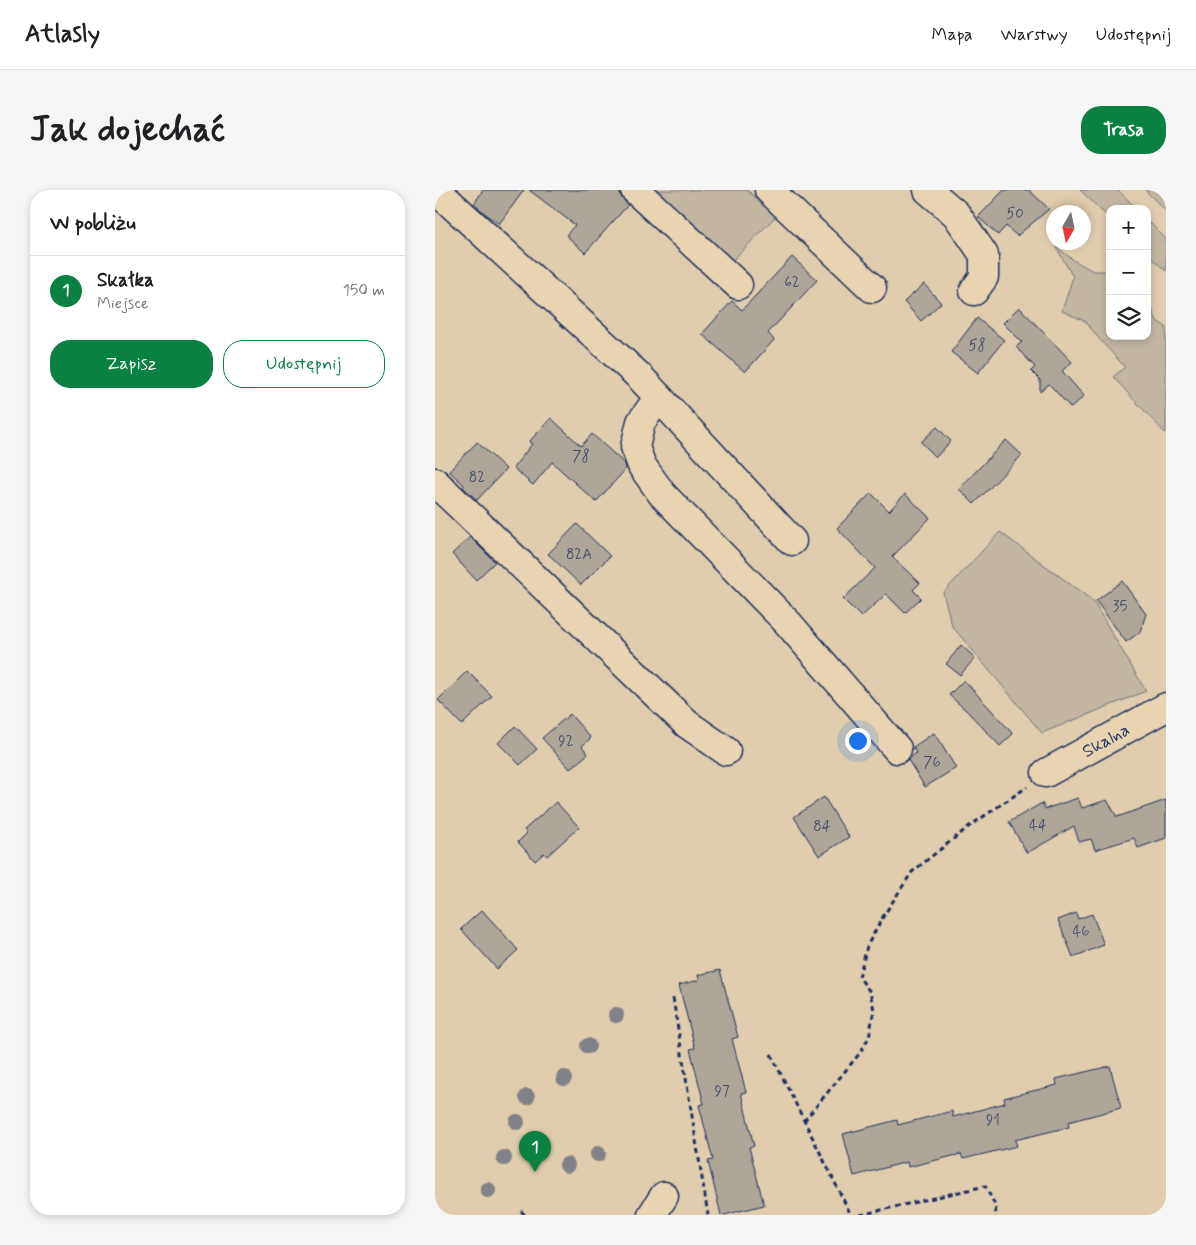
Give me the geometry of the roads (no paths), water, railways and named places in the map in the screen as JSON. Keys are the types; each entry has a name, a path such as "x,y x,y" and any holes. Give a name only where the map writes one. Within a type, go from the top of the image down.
{"street":[{"path":"435,190 640,377 792,541"},
{"path":"635,190 738,285"},
{"path":"769,190 872,288"},
{"path":"928,190 956,214 983,255 984,277 974,291"},
{"path":"659,397 641,422 635,447 642,466 663,494 788,623 897,750"},
{"path":"435,482 687,724 726,751"},
{"name":"Skalna","path":"1046,774 1166,707"}],"place":[{"name":"Skałka","path":"535,1172"}]}
